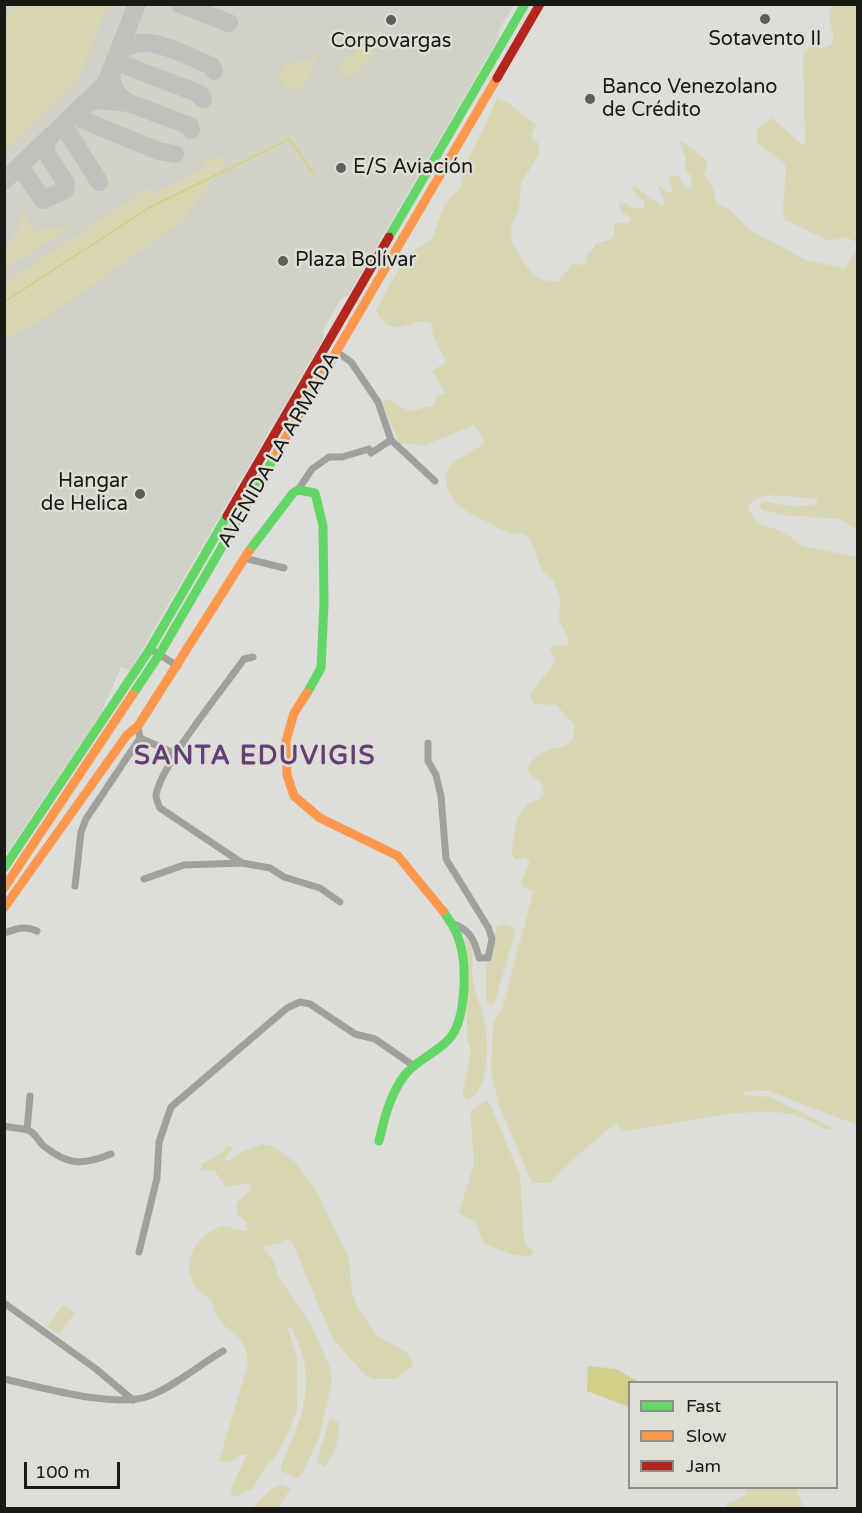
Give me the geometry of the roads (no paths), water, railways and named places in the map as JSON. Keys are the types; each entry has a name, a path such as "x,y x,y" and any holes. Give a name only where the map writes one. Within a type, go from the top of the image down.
{"main road":[{"name":"AVENIDA LA ARMADA","path":"4,868 150,649 525,4"},
{"name":"AVENIDA LA ARMADA","path":"4,888 159,654 540,4"},
{"path":"4,908 127,735 138,726 178,666 244,558 298,490 315,494 318,499 324,550 321,668 315,684 292,717 287,733 286,769 291,789 300,803 315,813 398,856 409,865 450,923 461,943 461,1021 452,1036 414,1066 394,1092 379,1142"}],"street":[{"path":"336,352 351,362 378,402 391,440 435,481"},
{"path":"298,490 312,469 328,457 342,458 369,449 371,453 391,440"},
{"path":"244,558 284,568"},
{"path":"150,649 178,666"},
{"path":"242,863 160,808 157,792 176,754 244,660 253,657"},
{"path":"75,886 81,832 86,819 140,738 138,726"},
{"path":"140,738 176,754"},
{"path":"428,743 428,761 436,775 441,796 446,859 488,927 492,939 488,958 479,958 476,945 465,928 450,923"},
{"path":"144,879 184,866 242,863 270,868 285,877 320,888 340,903"},
{"path":"4,933 15,928 28,927 37,930"},
{"path":"139,1252 157,1178 159,1142 171,1107 287,1008 300,1002 310,1004 355,1034 375,1039 414,1066"},
{"path":"27,1130 30,1096"},
{"path":"4,1126 27,1130 34,1134 45,1147 74,1162 86,1164 111,1154"},
{"path":"4,1303 96,1369 133,1400"},
{"path":"4,1378 109,1400 133,1400 165,1388 223,1350"}],"waterway":[{"path":"4,302 147,209 289,139 314,174"}],"place":[{"name":"Sotavento II","path":"765,19"},
{"name":"Corpovargas","path":"391,20"},
{"name":"Banco Venezolano de Crédito","path":"590,99"},
{"name":"E/S Aviación","path":"341,168"},
{"name":"Plaza Bolívar","path":"283,261"},
{"name":"Hangar de Helica","path":"140,494"}],"district":[{"name":"SANTA EDUVIGIS","path":"255,757"}]}
